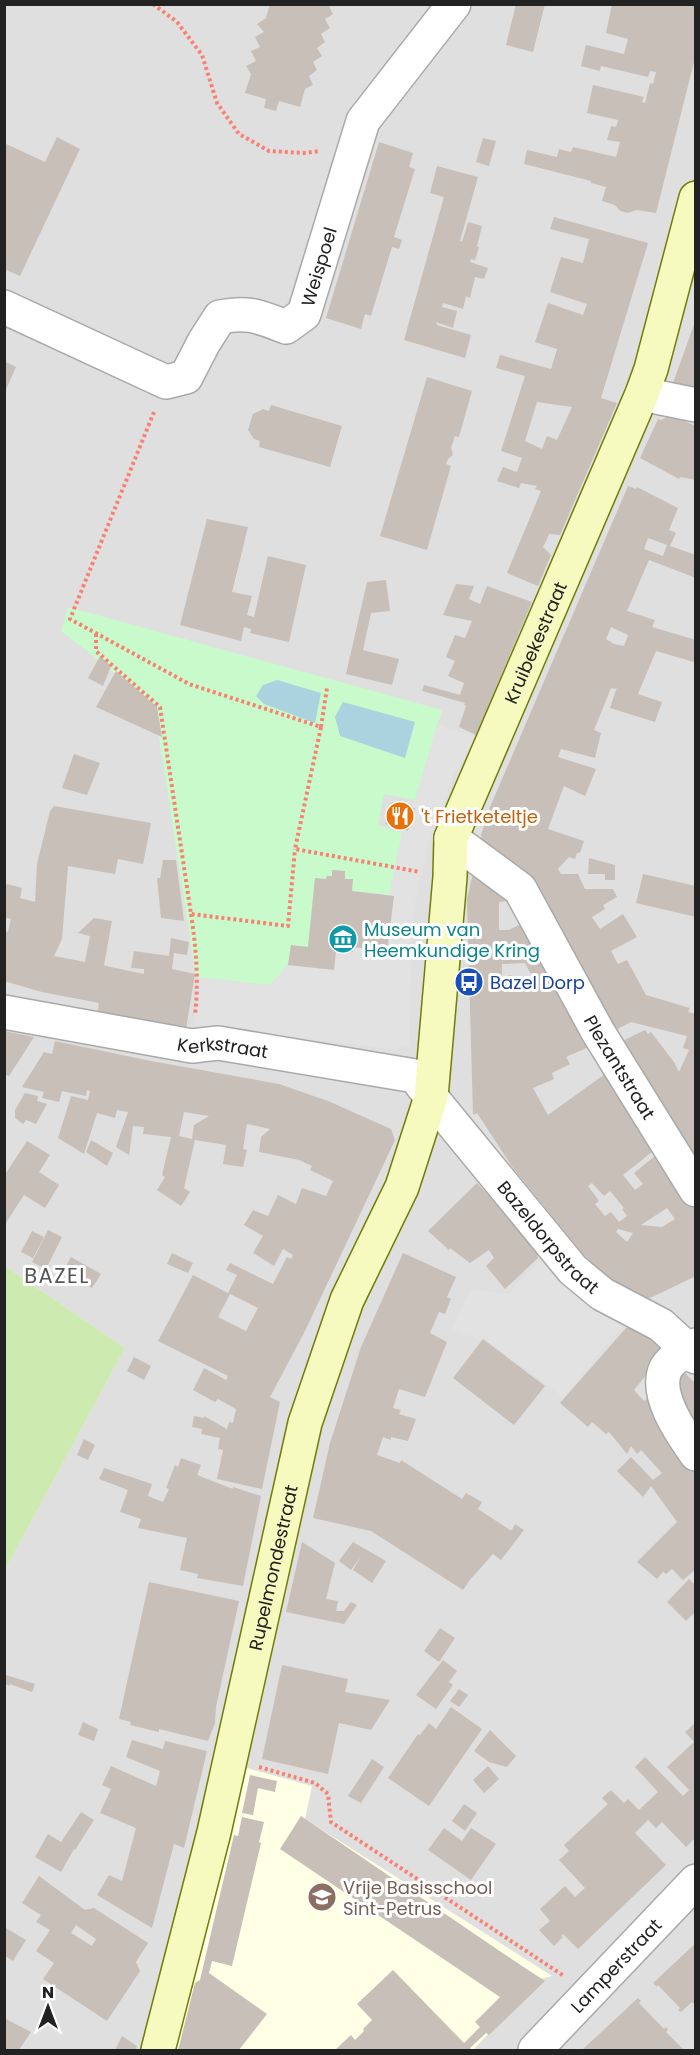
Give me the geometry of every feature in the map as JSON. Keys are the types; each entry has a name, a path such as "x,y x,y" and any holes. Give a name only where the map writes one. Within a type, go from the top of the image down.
{"main road":[{"name":"Kruibekestraat","path":"431,1097 452,838 642,394 651,369 696,198"},
{"name":"Rupelmondestraat","path":"158,2050 230,1759 305,1424 347,1300 402,1187 431,1097"}],"street":[{"name":"Weispoel","path":"166,382 186,377 220,317 238,313 247,314 286,327 304,314 363,121 454,4"},
{"path":"4,307 166,382"},
{"path":"642,394 696,405"},
{"name":"Plezantstraat","path":"452,838 520,889 598,1032 696,1190"},
{"name":"Kerkstraat","path":"4,1012 192,1046 218,1043 415,1076 431,1097"},
{"name":"Bazeldorpstraat","path":"431,1097 573,1270 602,1294 661,1324 693,1351"},
{"path":"693,1351 674,1359 666,1369 662,1382 670,1415 696,1454"},
{"name":"Lamperstraat","path":"535,2050 696,1881"}],"path":[{"path":"153,4 177,22 202,55 217,102 239,134 269,151 304,153 356,146"},
{"path":"166,382 70,619 189,684 321,727"},
{"path":"96,633 96,651 160,707 197,956 198,986 192,1046"},
{"path":"191,914 288,926 295,849 327,688"},
{"path":"295,849 450,877"},
{"path":"230,1759 315,1783 328,1794 331,1822 590,1993"}],"shaded area":[{"path":"5,5 695,5 695,2050 5,2050 5,1570 125,1348 5,1266"},
{"path":"437,725 477,736 454,774 430,836 413,911 409,1045 393,1049 195,1025 196,977 270,985 288,965 333,970 336,951 352,952 353,947 388,951 394,896 389,895 402,833 415,800"},
{"path":"541,1259 627,1321 563,1397 492,1344 452,1330 471,1289 508,1294"},
{"name":"Vrije Basisschool Sint-Petrus","path":"247,1768 312,1786 305,1819 552,1976 541,1979 473,2050 176,2050"}],"green space":[{"path":"68,607 442,710 415,800 384,794 378,825 402,833 389,895 352,891 353,879 345,879 345,871 332,870 332,876 327,875 326,879 315,879 308,947 291,945 288,965 270,985 196,977 154,704 61,631"},
{"path":"5,1266 125,1348 5,1570"}],"water":[{"path":"277,680 321,693 315,723 264,704 256,696 263,685"},
{"path":"343,702 415,722 405,758 340,736 335,717"}],"building":[{"path":"270,4 328,4 333,14 325,19 330,28 321,34 325,42 317,48 322,56 313,62 317,70 309,76 313,85 305,89 300,107 279,101 276,111 264,108 266,99 245,93 251,74 246,66 256,61 251,51 260,47 255,37 264,32 257,24 266,18"},
{"path":"516,4 545,4 533,52 506,45"},
{"path":"612,4 696,4 696,54 656,213 637,210 628,213 620,211 615,205 602,201 606,187 524,164 527,150 557,157 559,149 571,152 573,147 616,157 620,142 607,140 611,126 616,127 618,120 587,113 593,85 644,97 642,102 645,103 650,83 653,84 656,72 650,71 648,77 601,66 600,71 581,66 586,45 624,54 628,39 606,33"},
{"path":"57,137 80,149 20,276 4,269 4,143 45,162"},
{"path":"483,138 496,141 489,166 476,162"},
{"path":"379,142 413,153 409,167 415,169 394,237 402,240 399,249 392,247 371,316 365,314 361,329 326,318"},
{"path":"437,166 478,177 460,241 462,242 468,222 482,226 475,260 471,259 470,262 488,268 484,279 475,277 470,298 466,296 463,309 443,303 442,307 457,311 453,328 436,322 437,325 471,335 465,358 404,340 444,197 430,193"},
{"path":"554,217 648,243 601,398 617,403 560,535 549,534 543,547 551,555 538,586 507,573 541,491 535,489 537,486 521,483 519,488 497,481 503,467 517,472 522,458 501,451 525,376 496,368 500,355 551,369 557,349 535,342 548,303 583,315 587,304 550,292 561,257 583,263 589,239 550,229","holes":["537,402 572,407 557,440 547,436 542,449 525,441"]},
{"path":"696,319 696,391 673,383"},
{"path":"4,361 16,367 4,394"},
{"path":"427,377 472,391 459,437 455,436 451,448 453,455 446,464 451,466 427,550 380,536"},
{"path":"271,405 342,426 330,467 259,447 260,441 254,439 248,430 253,414 263,409 269,411"},
{"path":"668,414 696,426 696,480 680,477 679,479 640,458 658,419 667,417"},
{"path":"628,486 636,489 637,487 678,508 669,530 676,533 670,546 696,555 696,578 649,560 627,611 655,620 652,627 696,640 694,662 656,651 638,694 662,702 655,722 610,708 617,687 611,688 594,730 601,733 595,758 561,749 558,757 596,769 585,796 564,786 548,829 584,841 575,859 569,857 558,869 561,874 578,874 585,889 613,889 617,897 603,905 605,909 592,917 600,929 623,914 637,937 611,951 618,964 627,960 646,995 690,1008 688,1012 696,1014 696,1161 618,1043 645,1030 648,1034 651,1032 679,1072 689,1050 683,1048 687,1036 631,1022 612,1032 483,842 481,835 490,807","holes":["648,538 667,545 663,556 644,549","611,627 628,635 624,646 606,639"]},
{"path":"207,519 248,527 232,592 252,596 247,615 254,617 268,556 306,565 289,642 250,633 251,629 244,627 241,641 180,625"},
{"path":"386,580 390,611 371,613 363,650 399,659 392,685 346,674 367,582"},
{"path":"456,584 474,586 469,599 480,604 487,586 532,602 476,735 459,727 465,703 422,691 424,685 460,695 464,683 448,676 455,661 446,657 455,635 465,638 472,621 443,615"},
{"path":"100,656 111,666 103,686 88,678"},
{"path":"116,671 157,707 162,737 96,707"},
{"path":"74,754 100,763 87,795 62,788"},
{"name":"'t Frietketeltje","path":"392,802 415,808 408,831 385,824"},
{"path":"54,806 151,823 143,864 118,859 115,874 68,866 62,939 54,956 85,962 90,936 78,933 94,918 112,921 104,965 106,966 144,974 144,969 131,968 134,951 169,956 171,938 189,942 187,955 174,953 172,969 195,974 186,1029 97,1015 99,1003 42,992 4,981 4,931 8,932 11,919 4,917 4,889 7,884 22,888 20,898 35,902 37,864 50,811"},
{"path":"589,858 615,865 615,880 605,880 605,874 588,874"},
{"path":"163,860 176,860 184,921 161,918 157,878 160,878"},
{"path":"474,869 515,900 499,902 499,930 509,930 527,921 598,1043 566,1057 570,1064 552,1073 554,1079 533,1088 548,1115 612,1069 657,1148 623,1175 635,1190 643,1184 634,1173 660,1152 696,1200 696,1276 650,1298 640,1298 609,1280 584,1255 513,1168 477,1113 473,1115 467,899","holes":["525,963 533,978 515,986 511,975 502,978 502,964","592,1183 604,1196 610,1191 624,1208 622,1209 627,1216 619,1222 611,1212 605,1216 595,1204 599,1201 588,1186","667,1208 675,1219 662,1227 641,1225","618,1229 633,1233 627,1242 616,1232"]},
{"path":"332,870 345,871 345,879 353,879 352,891 394,896 387,951 353,947 353,952 336,951 334,970 288,965 291,945 308,947 315,878 326,879 327,876 332,876"},
{"path":"643,874 696,886 696,917 636,903"},
{"path":"4,1031 34,1037 9,1076 4,1074"},
{"path":"55,1041 279,1084 328,1101 391,1129 395,1140 305,1331 270,1397 280,1402 262,1489 217,1479 223,1450 218,1449 220,1438 201,1434 202,1429 192,1427 194,1416 204,1418 204,1416 227,1429 229,1422 233,1423 236,1409 218,1399 215,1402 193,1390 204,1368 226,1380 228,1376 158,1341 193,1275 228,1293 237,1275 226,1270 230,1263 273,1284 287,1257 291,1259 293,1255 283,1249 274,1266 253,1253 263,1236 244,1225 253,1210 268,1216 278,1195 296,1204 302,1188 326,1196 333,1181 310,1170 312,1166 299,1160 259,1152 261,1137 270,1129 247,1124 243,1149 247,1150 243,1167 223,1164 226,1145 195,1140 184,1188 190,1192 181,1206 157,1190 165,1177 162,1175 171,1137 143,1134 144,1127 133,1126 129,1155 116,1147 128,1112 117,1110 115,1118 97,1113 84,1154 58,1138 71,1096 88,1100 90,1091 87,1090 86,1096 62,1091 59,1102 42,1098 44,1092 22,1087 44,1052 52,1054","holes":["184,1112 209,1116 194,1125 192,1139 179,1136","230,1294 258,1308 246,1331 218,1317"]},
{"path":"25,1093 38,1096 37,1101 47,1104 36,1124 26,1120 23,1124 15,1118 15,1110"},
{"path":"91,1140 113,1153 107,1166 86,1152"},
{"path":"27,1141 50,1155 39,1172 59,1185 45,1208 24,1195 4,1226 4,1176"},
{"path":"477,1183 538,1248 538,1258 505,1289 486,1266 494,1258 489,1250 470,1263 450,1248 449,1250 428,1231"},
{"path":"48,1230 62,1237 46,1269 32,1262"},
{"path":"32,1231 44,1237 33,1258 21,1252"},
{"path":"172,1253 193,1263 188,1273 167,1264"},
{"path":"403,1253 456,1277 447,1297 451,1299 445,1314 439,1312 430,1333 447,1342 425,1397 399,1389 393,1408 401,1410 399,1414 416,1419 408,1441 383,1437 377,1455 400,1463 401,1460 462,1499 466,1493 482,1502 478,1509 510,1530 515,1524 524,1530 501,1560 493,1554 463,1590 371,1531 313,1518 330,1443 361,1347"},
{"path":"71,1257 101,1274 92,1288 63,1272"},
{"path":"637,1327 665,1352 634,1390 644,1401 648,1398 655,1405 651,1411 661,1416 696,1464 696,1569 683,1580 672,1569 666,1574 663,1572 657,1579 637,1562 677,1522 651,1486 643,1497 617,1471 631,1457 653,1480 662,1473 641,1450 637,1454 631,1446 627,1454 609,1432 606,1434 592,1422 588,1427 560,1403 626,1328"},
{"path":"483,1339 545,1386 514,1425 453,1378"},
{"path":"134,1357 151,1366 144,1380 127,1371"},
{"path":"680,1368 696,1384 696,1439 679,1404"},
{"path":"84,1439 95,1445 88,1460 77,1455"},
{"path":"181,1458 201,1465 197,1475 233,1489 233,1487 261,1496 243,1586 197,1578 198,1574 180,1570 187,1538 138,1528 141,1519 120,1512 128,1490 99,1479 104,1468 152,1484 148,1496 163,1502 175,1465 178,1467"},
{"path":"302,1542 335,1563 326,1599 338,1601 336,1611 344,1611 351,1602 357,1605 344,1624 286,1612"},
{"path":"353,1542 386,1561 372,1583 353,1570 361,1556 351,1570 339,1561"},
{"path":"689,1579 696,1586 696,1611 686,1621 667,1602"},
{"path":"149,1582 239,1601 216,1707 215,1723 208,1741 159,1729 159,1732 130,1725 131,1722 119,1719"},
{"path":"440,1628 455,1638 439,1662 424,1651"},
{"path":"443,1660 457,1671 449,1682 453,1685 436,1709 416,1695"},
{"path":"282,1665 348,1679 345,1692 390,1700 371,1730 339,1723 328,1774 262,1759"},
{"path":"6,1675 35,1684 32,1692 5,1684"},
{"path":"459,1689 468,1695 459,1707 450,1701"},
{"path":"451,1707 482,1729 429,1806 388,1778 418,1734 420,1735 429,1723 436,1729"},
{"path":"83,1722 98,1729 94,1741 78,1735"},
{"path":"694,1724 696,1726 696,1837 686,1847 662,1822 656,1828 648,1820 635,1833 666,1865 578,1949 563,1934 554,1946 539,1930 550,1921 540,1909 565,1886 575,1897 585,1888 559,1860 569,1851 564,1845 608,1804 602,1798 611,1790 624,1803 628,1799 639,1810 658,1792 635,1767 645,1757 683,1796 689,1790 667,1767 694,1742 685,1732"},
{"path":"490,1730 516,1756 507,1767 489,1762 474,1751"},
{"path":"132,1740 163,1749 165,1741 207,1751 184,1848 174,1844 152,1928 97,1895 109,1875 122,1881 136,1828 100,1813 111,1789 102,1785 111,1766 156,1786 160,1771 126,1757"},
{"path":"372,1759 384,1767 361,1803 348,1796"},
{"path":"488,1766 499,1779 484,1793 473,1780"},
{"path":"250,1775 277,1781 275,1792 258,1788 253,1815 242,1813"},
{"path":"464,1804 477,1813 465,1831 452,1821"},
{"path":"81,1812 94,1820 61,1872 35,1857 48,1834 61,1842"},
{"path":"301,1816 545,1981 489,2035 486,2033 470,2048 472,2050 335,2050 351,2035 355,2040 372,2020 357,2004 393,1970 464,2043 480,2027 475,2022 500,1997 280,1849"},
{"path":"242,1817 264,1822 259,1842 261,1843 232,1966 212,1961 209,1973 267,2014 239,2050 178,2050 195,1983 200,1980 234,1835 238,1836"},
{"path":"444,1828 462,1841 471,1828 496,1844 471,1880 428,1850"},
{"path":"39,1876 85,1910 94,1908 148,1943 136,1962 140,1971 107,2021 43,1979 54,1963 36,1951 50,1930 36,1922 41,1915 22,1903","holes":["76,1925 96,1939 92,1946 71,1933"]},
{"path":"4,1927 26,1940 13,1961 4,1955"},
{"path":"696,1943 696,2006 692,2002 681,2012 678,2010 680,2008 658,1985 657,1987 653,1983"},
{"path":"638,1998 641,2001 639,2003 664,2029 666,2027 668,2030 666,2032 684,2050 582,2050"},
{"path":"4,2018 31,2032 19,2050 4,2050"},
{"path":"122,2036 137,2046 136,2050 115,2050"}],"place":[{"name":"'t Frietketeltje","path":"400,816"},
{"name":"Museum van Heemkundige Kring","path":"343,939"},
{"name":"Bazel Dorp","path":"469,982"},
{"name":"Vrije Basisschool Sint-Petrus","path":"322,1897"}],"district":[{"name":"BAZEL","path":"57,1275"}]}
